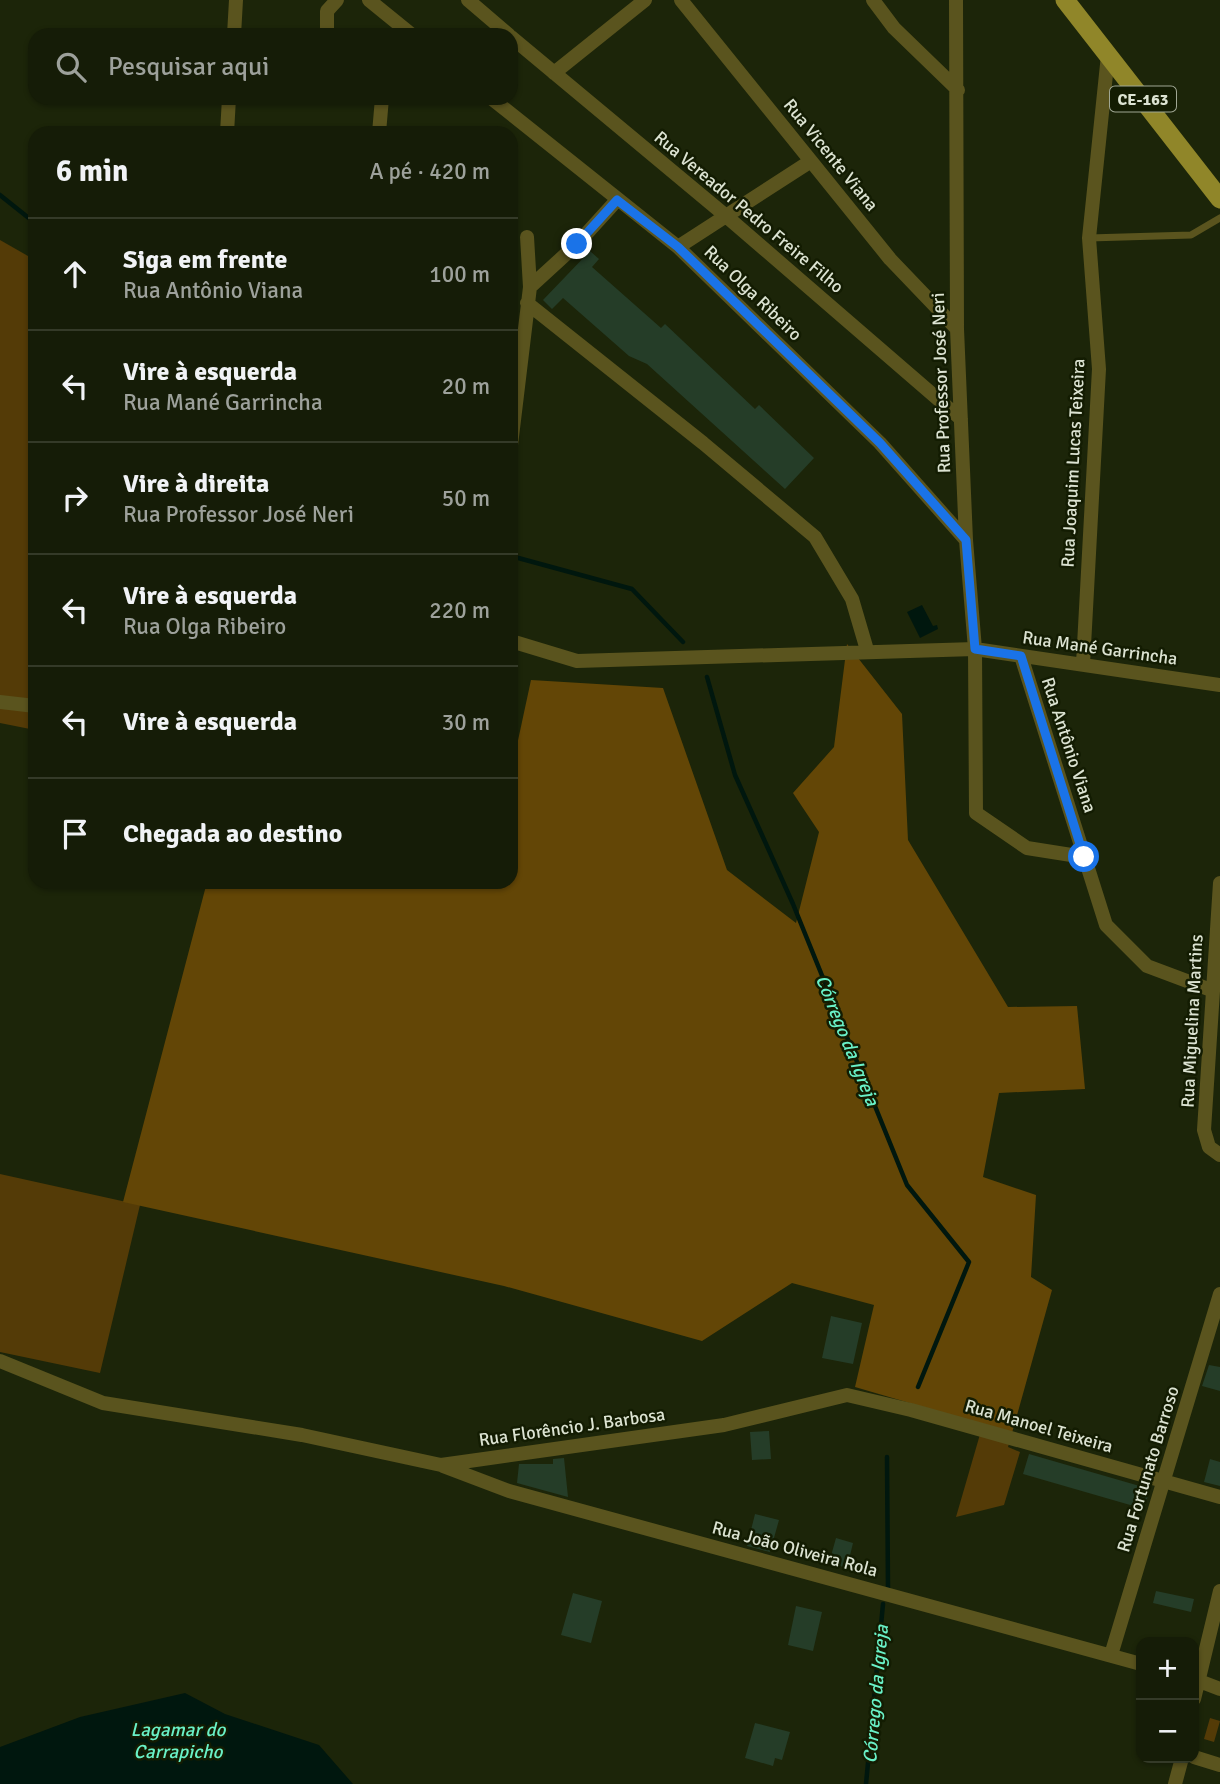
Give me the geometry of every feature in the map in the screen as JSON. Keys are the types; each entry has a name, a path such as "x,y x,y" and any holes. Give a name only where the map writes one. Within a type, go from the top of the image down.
{"main road":[{"name":"CE-163","path":"1065,0 1220,199"}],"street":[{"path":"234,28 236,0"},
{"path":"327,28 327,11 337,0"},
{"path":"369,0 403,28"},
{"name":"Rua Vereador Pedro Freire Filho","path":"468,0 501,28"},
{"path":"554,73 645,0"},
{"name":"Rua Vicente Viana","path":"681,0 890,259 957,329"},
{"path":"873,0 894,28 958,90"},
{"name":"Rua Professor José Neri","path":"956,0 957,329 966,540 975,649 976,813 1027,848 1084,857"},
{"name":"Rua Vereador Pedro Freire Filho","path":"518,43 726,216 961,419"},
{"name":"Rua Joaquim Lucas Teixeira","path":"1083,664 1099,369 1089,239 1108,55"},
{"path":"227,126 229,105"},
{"path":"380,126 381,105"},
{"name":"Rua Olga Ribeiro","path":"500,105 678,247 880,443 966,540"},
{"path":"678,247 811,161"},
{"path":"530,287 577,244 617,200"},
{"path":"518,371 530,287 527,237"},
{"path":"527,303 703,443 815,537 852,598 867,650"},
{"name":"Rua Mané Garrincha","path":"518,643 577,661 754,658 867,650 975,649 1220,685"},
{"name":"Rua Antônio Viana","path":"1021,656 1106,925 1147,966 1211,990"},
{"path":"0,702 28,705"},
{"name":"Rua Miguelina Martins","path":"1220,883 1204,1130 1209,1147 1220,1155"},
{"name":"Rua Fortunato Barroso","path":"1111,1655 1220,1294"},
{"name":"Rua Florêncio J. Barbosa","path":"0,1361 103,1403 302,1434 442,1465 723,1424 847,1395"},
{"name":"Rua Manoel Teixeira","path":"847,1395 923,1413 1220,1497"},
{"name":"Rua João Oliveira Rola","path":"442,1465 509,1491 1136,1662"},
{"path":"1199,1669 1220,1591"},
{"path":"1199,1681 1220,1689"},
{"path":"1199,1759 1220,1765"},
{"path":"1175,1784 1181,1763"}],"lane":[{"path":"1089,239 1191,235 1220,218"}],"shaded area":[{"path":"0,240 28,256 28,729 0,723"},
{"path":"847,644 902,714 908,840 1008,1007 1077,1006 1085,1089 999,1093 983,1177 1036,1195 1031,1277 1052,1290 1012,1433 855,1387 874,1305 792,1283 702,1341 504,1286 123,1202 205,889 518,889 518,740 531,680 663,688 727,870 796,923 819,832 793,793 834,747"},
{"path":"0,1174 140,1205 100,1373 0,1352"},
{"path":"983,1424 1012,1433 1008,1447 1020,1452 1004,1505 956,1517"},
{"path":"1210,1718 1220,1721 1214,1742 1204,1739"}],"water":[{"path":"922,605 933,626 937,625 938,629 920,638 907,612"},
{"name":"Lagamar do Carrapicho","path":"185,1693 225,1714 319,1745 353,1784 0,1784 0,1747 80,1717"}],"building":[{"path":"590,251 599,259 592,267 661,328 665,324 755,409 759,405 814,458 785,489 647,364 629,356 563,298 552,309 543,300"},
{"path":"831,1316 862,1323 853,1364 822,1358"},
{"path":"1209,1365 1220,1367 1220,1391 1202,1386"},
{"path":"769,1431 771,1459 752,1460 750,1432"},
{"path":"1029,1454 1150,1489 1144,1509 1023,1474"},
{"path":"564,1458 568,1497 517,1483 519,1464 553,1464 553,1459"},
{"path":"1210,1459 1220,1462 1220,1486 1204,1482"},
{"path":"755,1514 779,1520 770,1552 747,1546"},
{"path":"836,1538 853,1543 847,1568 829,1563"},
{"path":"1156,1591 1194,1599 1191,1612 1153,1603"},
{"path":"573,1593 602,1601 591,1643 561,1635"},
{"path":"796,1606 822,1612 813,1651 788,1645"},
{"path":"755,1723 790,1732 782,1760 775,1758 773,1766 745,1758"}],"waterway":[{"name":"Córrego da Igreja","path":"0,195 28,217"},
{"name":"Córrego da Igreja","path":"518,558 632,589 683,642"},
{"name":"Córrego da Igreja","path":"707,677 735,775 793,904 907,1185 969,1262 918,1387"},
{"name":"Córrego da Igreja","path":"887,1457 888,1588"},
{"name":"Córrego da Igreja","path":"866,1784 883,1604"}],"route":[{"path":"577,244 617,200 678,247 880,443 966,540 975,649 1021,656 1084,857"}]}
